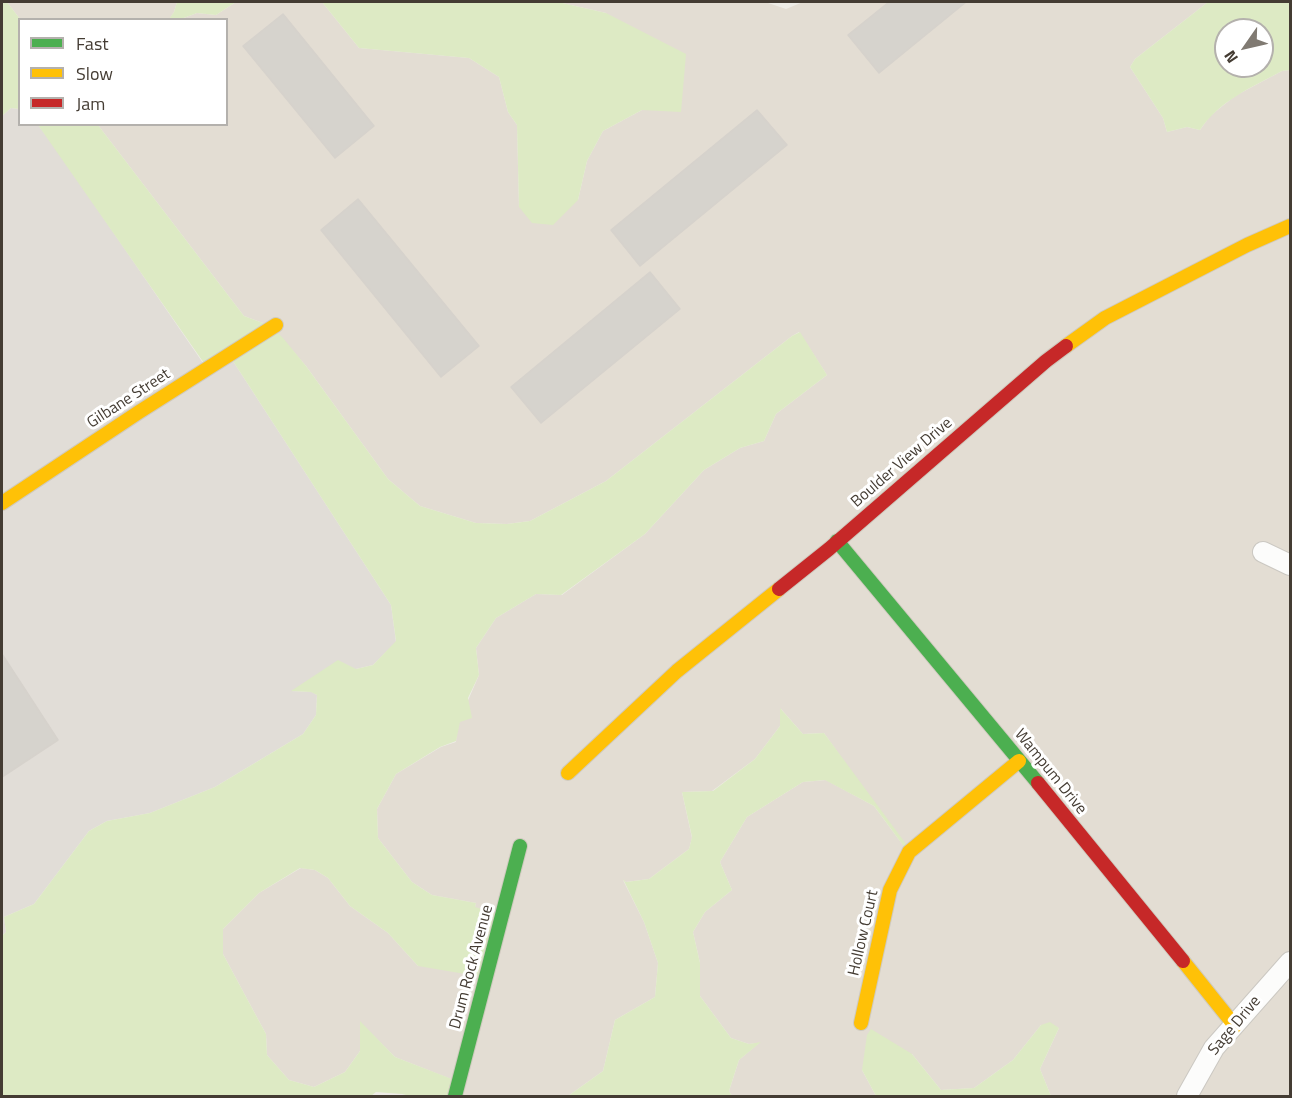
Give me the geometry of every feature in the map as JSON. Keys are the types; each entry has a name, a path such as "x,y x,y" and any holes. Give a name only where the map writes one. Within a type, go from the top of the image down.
{"street":[{"name":"Boulder View Drive","path":"568,772 677,671 837,541 1046,361 1105,318 1247,245 1290,226"},
{"name":"Gilbane Street","path":"2,503 276,325"},
{"name":"Wampum Drive","path":"837,541 1130,893 1235,1026"},
{"path":"1263,552 1290,566"},
{"name":"Hollow Court","path":"861,1023 890,890 909,852 1019,761"},
{"name":"Drum Rock Avenue","path":"454,1096 520,846"},
{"name":"Sage Drive","path":"1187,1096 1214,1048 1290,962"}],"shaded area":[{"path":"7,2 177,2 170,18 19,18"},
{"path":"236,2 322,2 359,48 469,58 499,77 508,112 517,125 519,207 578,200 587,161 603,131 642,110 606,13 558,2 765,2 786,9 803,2 1208,2 1135,59 1130,67 1163,118 1167,132 1187,127 1200,130 1210,116 1235,96 1269,78 1274,78 1274,75 1282,71 1290,70 1290,1096 1051,1096 1040,1069 1059,1028 1041,1025 1013,1060 974,1088 941,1090 912,1054 862,1070 876,1096 732,1096 729,1091 739,1060 759,1043 749,1044 731,1038 700,996 700,963 693,932 705,912 732,890 720,862 747,817 803,782 826,780 874,806 905,848 824,733 803,734 781,709 780,726 755,759 712,791 682,792 692,838 689,849 649,879 626,882 623,880 644,922 658,963 655,997 615,1020 603,1071 568,1096 452,1096 456,1081 395,1057 360,1022 360,1051 345,1072 314,1087 289,1080 267,1055 266,1034 223,954 223,929 259,893 301,868 315,870 328,878 350,906 388,933 418,966 475,907 476,903 432,895 412,882 378,838 377,809 396,774 441,747 456,742 457,726 479,675 476,648 496,618 536,594 562,595 645,534 704,470 740,448 764,441 776,414 827,375 799,332 606,481 530,521 507,524 476,523 420,506 388,479 306,366 271,326 244,316 99,126 228,126 228,18 184,18 197,13 216,15"},
{"path":"11,108 18,109 18,126 39,126 205,366 229,355 391,605 396,642 373,665 292,691 312,692 317,695 316,715 303,734 215,787 150,813 107,821 89,831 34,904 4,917 6,932 2,936 2,116"}],"green space":[{"path":"2,2 7,2 19,18 18,109 11,108 2,116"},
{"path":"177,2 236,2 216,15 197,13 184,18 170,18"},
{"path":"322,2 558,2 606,13 686,54 681,112 642,110 603,131 587,161 578,200 553,225 532,223 519,207 517,125 508,112 499,77 469,58 359,48"},
{"path":"1208,2 1290,2 1290,70 1274,75 1274,18 1214,18 1214,78 1269,78 1226,103 1200,130 1187,127 1167,132 1163,118 1130,67 1135,59"},
{"path":"39,126 99,126 244,316 271,326 283,338 388,479 420,506 476,523 507,524 530,521 606,481 800,332 827,375 776,414 764,441 740,448 704,470 645,534 561,595 536,594 496,618 476,648 479,675 468,698 472,718 460,722 456,741 440,747 396,774 377,809 378,838 412,882 432,895 476,903 475,907 504,916 483,977 418,966 388,933 350,906 328,878 315,870 300,868 259,893 223,929 223,954 266,1034 267,1055 289,1080 314,1087 345,1072 360,1051 360,1021 395,1057 457,1081 452,1096 410,1096 376,1092 371,1096 2,1096 2,936 6,932 4,917 34,904 89,831 107,821 150,813 215,787 303,734 316,715 317,695 311,692 291,691 338,660 356,669 373,665 396,641 391,605 229,355 206,366"},
{"path":"780,708 803,734 824,733 909,848 905,848 874,806 825,780 803,782 747,817 720,862 732,890 705,912 693,932 700,963 700,996 731,1038 749,1044 761,1042 739,1060 729,1091 732,1096 568,1096 603,1071 615,1020 655,997 658,963 644,922 623,879 626,882 649,879 689,849 692,837 682,792 713,791 755,759 780,726"},
{"path":"1050,1022 1059,1028 1040,1069 1051,1096 876,1096 862,1070 867,1035 871,1029 912,1054 941,1090 974,1088 1013,1060 1041,1025"}],"building":[{"path":"889,2 966,2 879,73 848,35"},
{"path":"283,14 374,126 335,158 243,46"},
{"path":"757,110 787,145 640,266 611,230"},
{"path":"358,199 479,346 441,377 321,230"},
{"path":"650,272 680,309 541,423 511,387"},
{"path":"2,654 58,740 2,777"}],"traffic: fast":[{"path":"837,541 1038,783"},
{"path":"455,1096 520,846"}],"traffic: slow":[{"path":"1066,346 1105,318 1247,245 1290,226"},
{"path":"2,503 276,325"},
{"path":"568,773 677,671 779,589"},
{"path":"861,1023 890,890 909,852 1019,761"},
{"path":"1183,961 1235,1026"}],"traffic: jam":[{"path":"779,589 1066,346"},
{"path":"1038,783 1183,961"}]}
